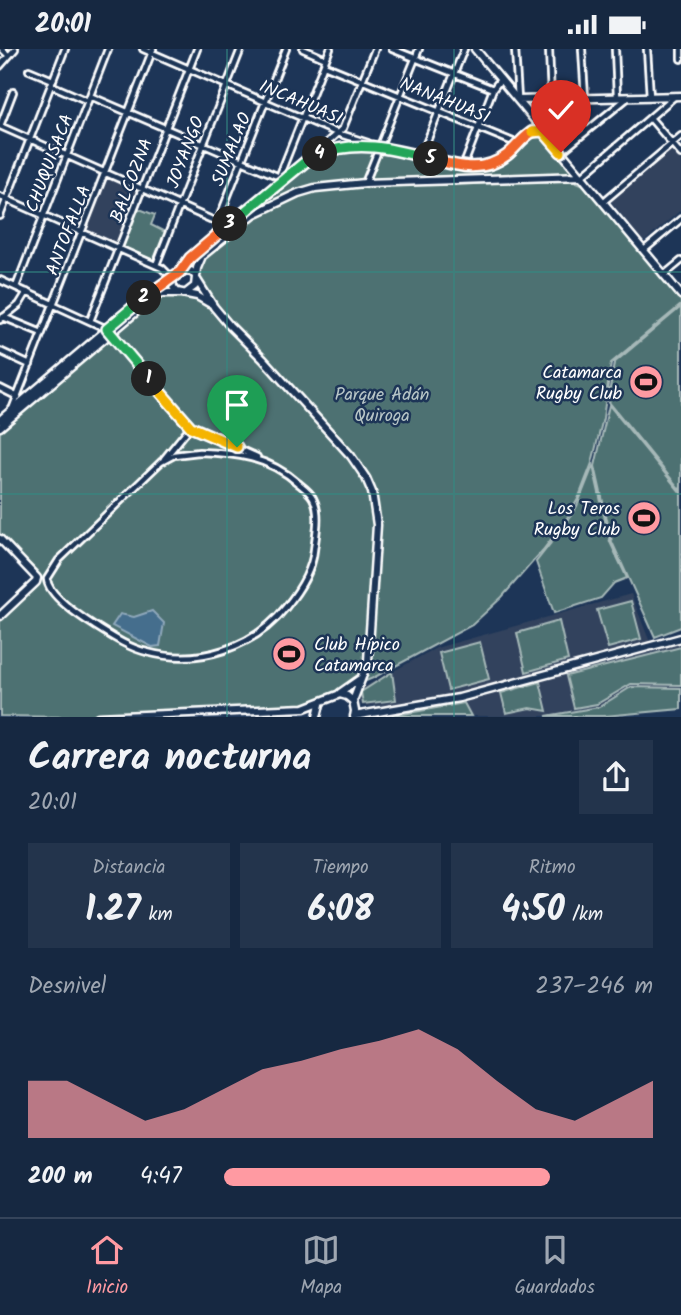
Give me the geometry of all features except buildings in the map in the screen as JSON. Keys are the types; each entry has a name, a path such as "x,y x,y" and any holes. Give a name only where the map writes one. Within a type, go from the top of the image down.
{"main road":[{"path":"475,49 681,295"},
{"path":"518,100 678,96"},
{"path":"526,136 530,115"},
{"path":"182,293 194,288 202,256 281,178 305,162 335,149 376,145 475,168 492,164 506,156 532,132 543,131"},
{"path":"4,421 156,288 180,272 190,258 230,228 298,193 365,183 582,176"},
{"path":"180,272 191,271 214,307 351,456 372,492 377,525 368,661 354,703 354,716 459,698 681,638"},
{"path":"172,278 173,287 182,293"},
{"path":"0,427 20,398 156,295 166,292 182,293 200,297 214,307"},
{"path":"0,539 37,578 0,616"},
{"path":"97,716 292,709 320,704 361,678"},
{"path":"337,695 347,696 361,709 378,710"},
{"path":"317,716 320,704"}],"street":[{"path":"2,49 8,55"},
{"path":"0,66 15,49"},
{"path":"0,216 65,49"},
{"name":"CHUQUISACA","path":"16,287 108,49"},
{"name":"INCAHUASI","path":"143,49 337,133 376,145"},
{"name":"BALCOZNA","path":"90,321 197,49"},
{"name":"JOYANGO","path":"156,265 241,49"},
{"name":"SUMALAO","path":"218,221 286,49"},
{"name":"NANAHUASI","path":"303,49 362,81 518,144"},
{"path":"29,69 89,99 128,112 281,178 330,49"},
{"path":"305,162 343,128 374,49"},
{"path":"392,49 493,89"},
{"path":"365,183 376,145 400,97 419,49"},
{"path":"421,156 464,49"},
{"path":"515,49 518,100"},
{"path":"548,49 551,99"},
{"path":"582,49 584,99"},
{"path":"615,49 617,98"},
{"path":"648,49 650,97"},
{"path":"681,49 681,59"},
{"name":"ANTOFALLA","path":"20,398 30,365 152,51"},
{"path":"463,167 493,89 500,80"},
{"path":"13,92 0,126 230,228"},
{"path":"582,176 678,96"},
{"path":"561,152 627,98"},
{"path":"561,99 587,131"},
{"path":"651,119 681,154"},
{"path":"603,202 681,136"},
{"path":"0,196 165,269 172,278"},
{"path":"644,250 681,219"},
{"path":"664,275 681,261"},
{"path":"0,280 109,331 191,427 264,460 292,477 312,495 317,510 316,539 309,571 291,602 264,630 239,645 184,658 145,652 119,641 66,605 48,585 50,572 59,560 161,462 191,427"},
{"path":"2,319 19,305 27,292"},
{"path":"2,319 43,333"},
{"path":"0,351 30,365"},
{"path":"0,388 20,398"},
{"path":"161,462 174,455 199,452 227,453 264,460"}],"shaded area":[{"path":"670,150 681,160 681,210 645,241 610,200"},
{"path":"109,176 136,189 137,192 116,243 87,229"},
{"path":"631,594 653,650 681,643 681,688 631,687 599,707 546,716 471,716 464,703 362,706 358,699 362,688 436,648"},
{"path":"152,611 164,623 160,646 152,647 112,626 120,614 134,617"}],"green space":[{"path":"538,133 573,171 572,175 373,181 297,191 268,204 233,225 306,165 326,154 346,149 371,148 474,170 515,151"},
{"name":"Parque Adán Quiroga","path":"572,180 584,185 681,301 681,305 611,363 603,418 592,463 578,499 543,550 502,597 472,625 373,678 311,704 74,717 0,716 0,621 38,586 40,578 37,571 0,534 0,430 156,299 164,296 188,297 202,284 201,266 219,243 264,213 293,198 317,191 357,186 368,188 379,185 454,185"},
{"path":"137,208 155,215 151,225 167,233 155,261 123,247"},
{"name":"Catamarca Rugby Club","path":"681,307 681,491 608,401 614,363"},
{"name":"Los Teros Rugby Club","path":"609,405 681,493 681,627 655,637 612,542 595,466"},
{"path":"593,466 610,542 627,578 614,583 601,598 554,613 536,562 577,506"},
{"path":"631,601 641,639 608,648 597,610"},
{"path":"559,621 568,660 526,672 517,633"},
{"path":"480,642 489,679 448,690 439,653"},
{"path":"681,647 681,685 631,684 597,704 574,708 566,676"},
{"path":"392,672 396,700 363,704 361,692"},
{"path":"540,682 547,711 530,708 506,713 501,693"},
{"path":"631,687 681,688 681,709 604,716 546,716 599,707"},
{"path":"464,703 471,716 392,716"}],"place":[{"name":"Catamarca Rugby Club","path":"646,382"},
{"name":"Los Teros Rugby Club","path":"644,518"},
{"name":"Club Hípico Catamarca","path":"289,654"}],"route":[{"path":"237,447 191,427 107,329 156,288 172,279 190,258 305,162 317,155 346,147 372,145 475,168 506,156 526,136 536,131 543,131 561,152"}]}
